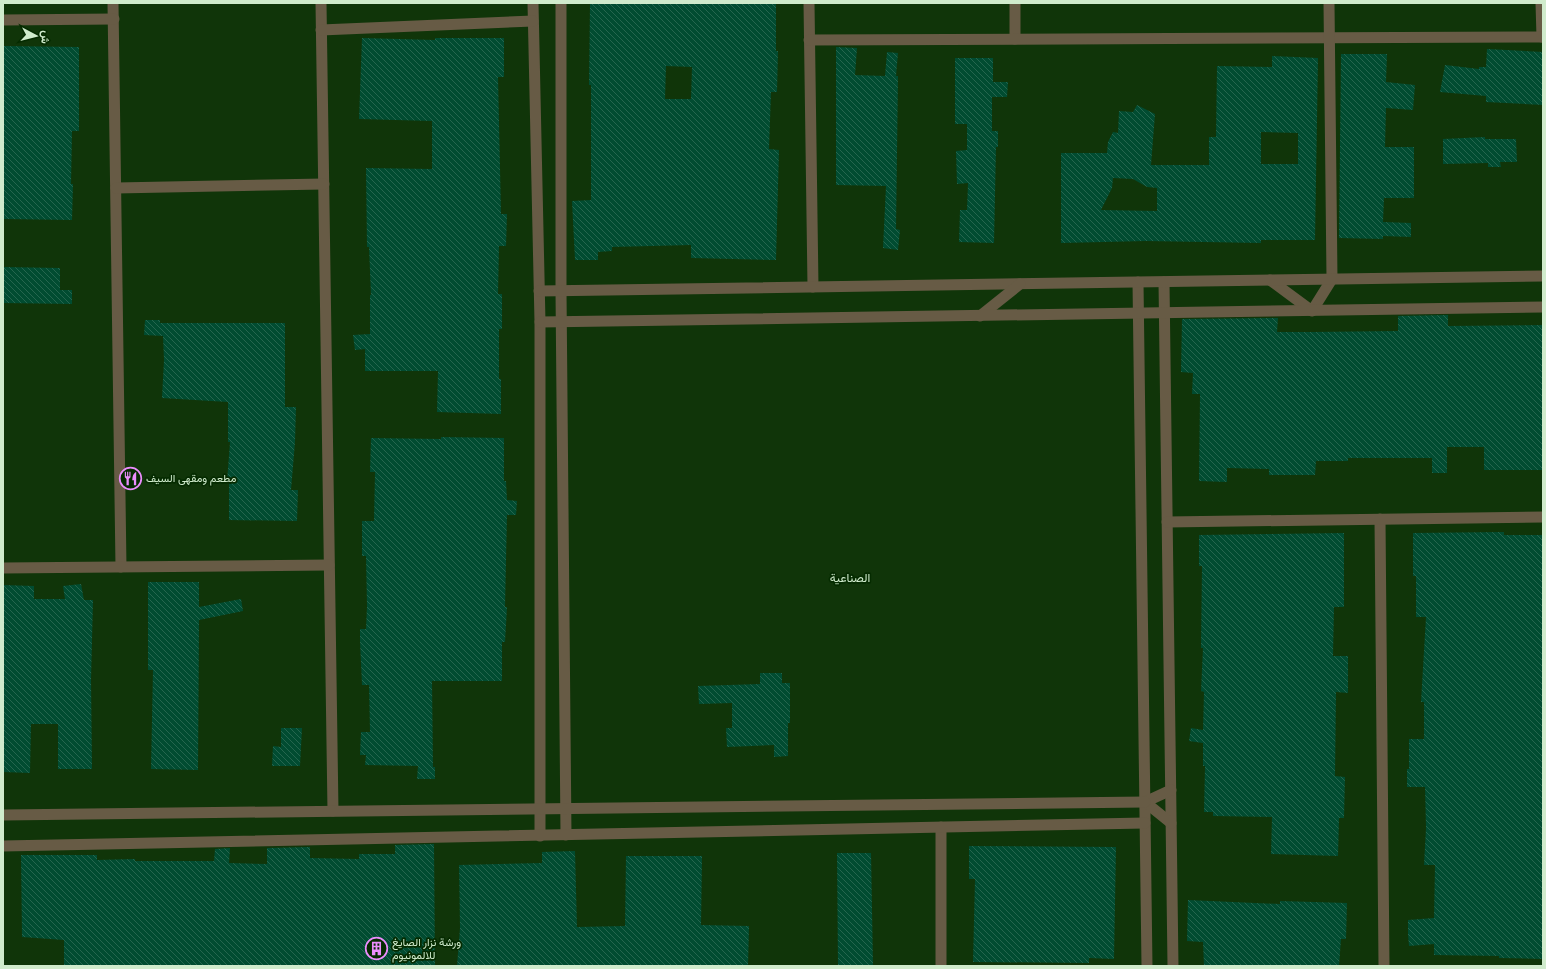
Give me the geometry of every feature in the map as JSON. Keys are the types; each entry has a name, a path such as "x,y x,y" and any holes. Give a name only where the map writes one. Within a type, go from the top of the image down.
{"street":[{"path":"113,3 121,566"},
{"path":"321,3 332,811"},
{"path":"533,3 540,322 540,836"},
{"path":"561,3 561,291 566,835"},
{"path":"809,3 813,287"},
{"path":"1015,3 1015,39"},
{"path":"1312,311 1332,279 1329,3"},
{"path":"809,40 1542,37 1541,3"},
{"path":"3,20 114,19"},
{"path":"322,30 533,21"},
{"path":"116,188 324,184"},
{"path":"539,291 1543,276"},
{"path":"1270,280 1312,311"},
{"path":"1138,282 1147,966"},
{"path":"1164,282 1173,966"},
{"path":"980,316 1020,284"},
{"path":"540,322 1543,307"},
{"path":"1167,522 1543,516"},
{"path":"1380,519 1384,966"},
{"path":"3,568 329,565"},
{"path":"3,815 1145,802 1171,790"},
{"path":"1145,802 1171,823"},
{"path":"3,846 1145,823"},
{"path":"940,827 941,966"}],"building":[{"path":"590,3 776,3 776,51 778,51 777,92 771,92 769,149 779,150 776,260 691,258 691,245 612,247 612,251 598,252 598,260 575,260 572,201 591,200 591,85 589,85","holes":["666,66 692,67 691,99 665,99"]},
{"path":"362,38 435,40 435,38 504,38 504,77 498,77 501,214 507,214 506,246 499,246 498,294 502,294 502,329 499,329 501,414 437,412 438,371 365,371 365,349 355,350 353,335 370,334 371,295 369,247 367,247 366,168 432,169 432,121 359,119"},
{"path":"3,46 79,47 79,131 72,131 72,220 3,219"},
{"path":"836,47 857,48 855,75 885,76 887,52 898,53 896,76 898,76 896,229 900,230 898,250 883,248 886,186 836,185"},
{"path":"1487,49 1543,52 1543,105 1486,102 1486,96 1440,92 1445,65 1479,69 1479,67 1486,67"},
{"path":"1341,54 1387,54 1386,82 1415,85 1413,110 1386,108 1385,147 1414,147 1414,198 1384,198 1383,222 1411,223 1411,237 1383,236 1383,239 1339,238"},
{"path":"1272,56 1318,58 1315,240 1261,240 1261,243 1146,241 1061,243 1061,153 1107,153 1108,142 1113,132 1118,133 1119,111 1133,112 1137,105 1155,114 1151,165 1209,165 1209,137 1216,137 1217,66 1272,67","holes":["1261,132 1298,133 1298,164 1261,164","1113,178 1133,179 1147,187 1157,188 1157,211 1101,210 1112,188"]},
{"path":"955,58 993,58 993,82 1008,82 1007,97 992,97 992,131 998,131 998,147 996,147 994,243 959,242 960,210 967,210 968,183 957,184 956,151 967,150 967,124 955,124"},
{"path":"1485,137 1485,139 1516,139 1517,162 1500,162 1501,167 1488,167 1488,163 1443,164 1443,139"},
{"path":"3,267 60,268 60,290 72,290 72,304 3,303"},
{"path":"1448,315 1448,326 1543,325 1543,470 1484,470 1484,447 1447,447 1447,473 1432,473 1432,458 1348,458 1348,461 1316,461 1315,475 1269,475 1269,469 1227,468 1227,482 1199,481 1200,394 1192,394 1193,373 1181,372 1182,319 1278,318 1277,332 1398,331 1398,316"},
{"path":"145,320 160,320 160,323 285,323 285,407 296,407 291,490 298,490 297,521 229,520 229,482 227,482 230,442 228,442 228,402 162,398 164,360 163,336 144,335"},
{"path":"441,437 504,438 504,481 506,481 507,500 517,501 516,515 507,515 505,607 507,607 505,642 502,642 502,681 432,681 433,767 435,767 435,779 417,779 418,766 365,765 366,755 360,755 361,732 370,732 369,685 362,685 360,641 360,629 366,629 367,606 366,556 362,556 362,521 374,521 375,472 370,472 371,438 441,439"},
{"path":"1504,532 1504,535 1543,535 1543,959 1499,958 1499,956 1434,955 1434,944 1409,946 1408,920 1434,918 1435,865 1424,865 1426,828 1425,787 1407,787 1407,769 1409,769 1409,739 1424,739 1424,702 1421,702 1426,617 1416,617 1416,576 1413,576 1413,533"},
{"path":"1344,533 1344,607 1334,607 1333,656 1348,656 1348,693 1336,692 1335,776 1345,777 1344,818 1339,818 1338,856 1271,854 1272,817 1213,816 1213,812 1204,812 1205,766 1203,766 1203,743 1189,741 1191,728 1203,730 1204,692 1201,691 1203,648 1201,648 1202,566 1199,566 1199,535"},
{"path":"148,582 199,582 199,607 241,599 243,611 199,620 198,770 151,769 153,670 148,670"},
{"path":"81,584 84,600 93,600 91,680 92,769 58,769 58,724 31,724 30,773 3,772 3,585 34,586 34,599 65,599 63,586"},
{"path":"760,673 782,673 782,683 790,683 788,756 774,757 774,745 727,747 726,728 732,728 732,703 699,704 698,686 760,684"},
{"path":"281,728 302,728 300,766 272,766 273,746 281,747"},
{"path":"434,844 435,966 64,966 64,940 22,937 21,855 97,855 97,860 135,859 135,861 214,861 215,849 230,848 229,863 267,864 267,848 310,847 310,858 359,859 359,854 395,854 395,845"},
{"path":"969,846 1116,847 1114,959 1089,958 1089,963 973,962 975,879 969,879"},
{"path":"575,851 577,927 625,926 626,856 702,856 701,925 749,926 748,966 457,966 460,928 459,865 542,863 542,852"},
{"path":"837,853 871,853 873,966 838,966"},
{"path":"1188,900 1280,904 1280,901 1347,903 1346,939 1341,939 1339,966 1204,966 1203,942 1187,941"}],"place":[{"name":"مطعم ومقهى السيف","path":"130,478"},
{"name":"ورشة نزار الصايغ للالمونيوم","path":"377,948"}],"district":[{"name":"الصناعية","path":"850,577"}]}
